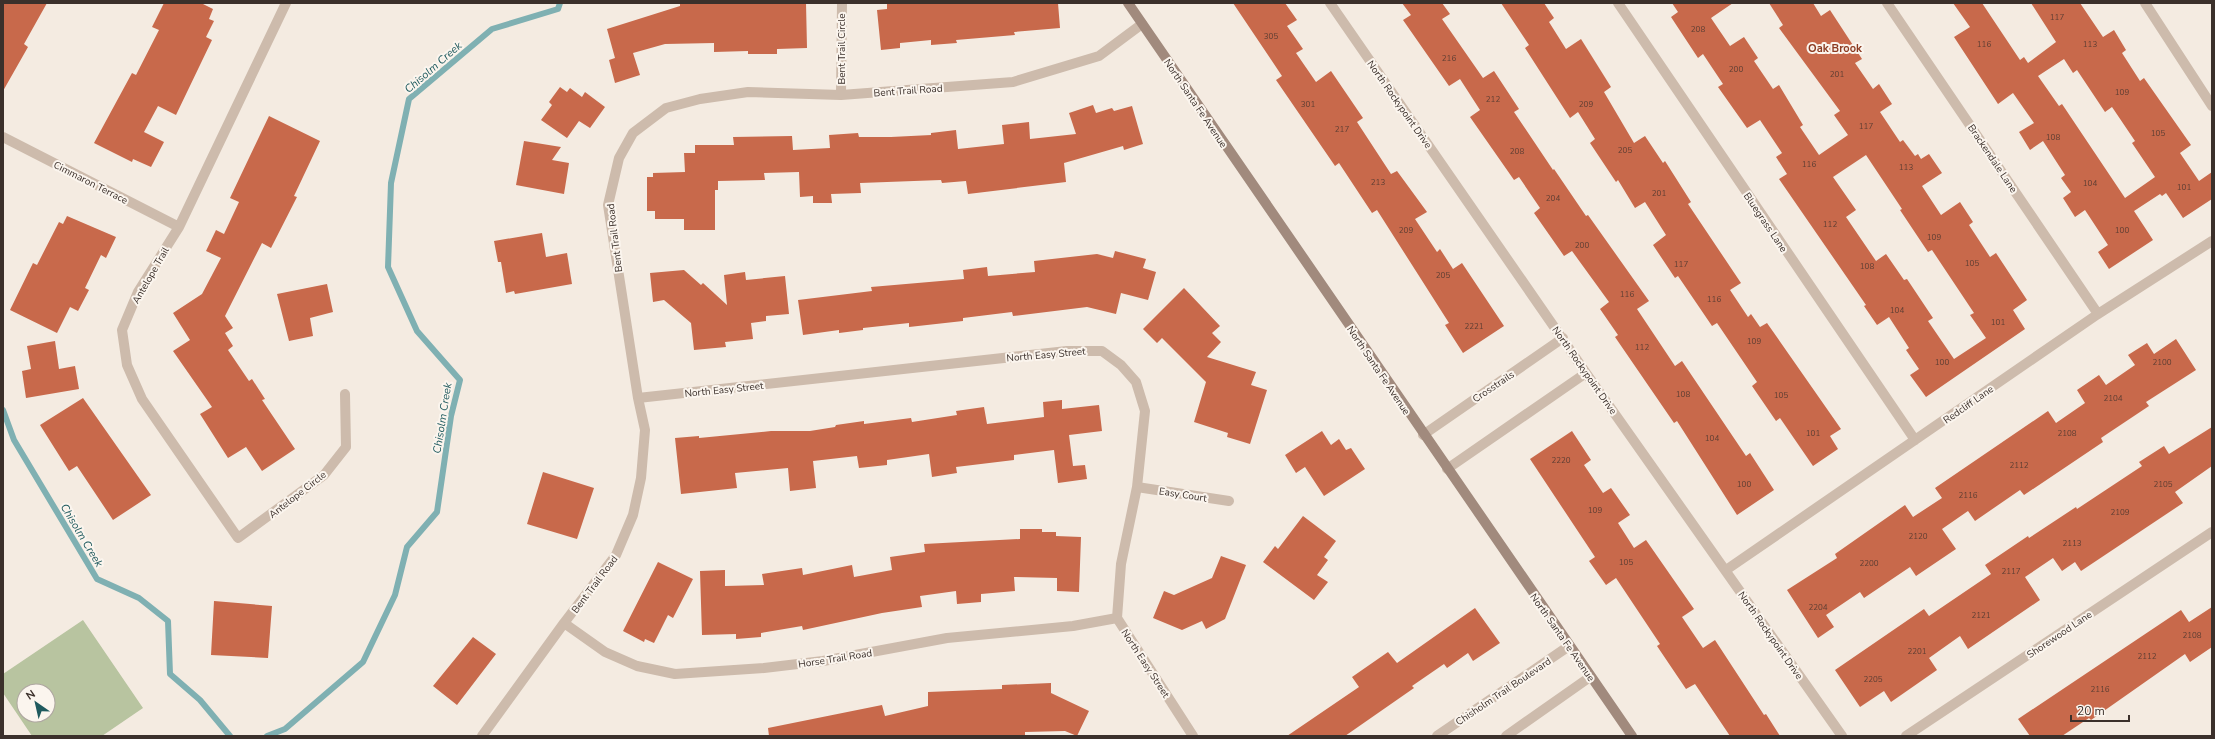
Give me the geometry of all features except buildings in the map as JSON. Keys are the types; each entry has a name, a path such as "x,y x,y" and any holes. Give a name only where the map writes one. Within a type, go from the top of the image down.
{"main road":[{"name":"North Santa Fe Avenue","path":"1128,3 1423,435 1632,736"}],"street":[{"name":"Antelope Trail","path":"238,538 142,399 127,365 122,330 138,292 179,227 286,3"},
{"name":"Bent Trail Circle","path":"841,95 842,3"},
{"name":"North Rockypoint Drive","path":"1330,3 1586,373 1842,736"},
{"name":"Bluegrass Lane","path":"1618,3 1915,440"},
{"name":"Brackendale Lane","path":"1887,3 2098,314"},
{"path":"2145,3 2212,106"},
{"name":"Bent Trail Road","path":"482,736 564,623 616,555 633,515 641,478 645,430 638,398 608,205 619,158 633,133 666,108 700,99 748,92 841,95 1013,82 1099,56 1142,24"},
{"name":"Cimmaron Terrace","path":"3,137 179,227"},
{"name":"Redcliff Lane","path":"1726,570 2098,314 2212,241"},
{"name":"Crosstrails","path":"1423,435 1563,338"},
{"name":"North Easy Street","path":"638,398 1059,351 1102,351 1121,365 1136,382 1145,411 1137,487 1121,564 1117,618 1193,736"},
{"path":"1447,469 1586,373"},
{"name":"Antelope Circle","path":"238,538 324,475 346,447 345,394"},
{"name":"Easy Court","path":"1137,487 1229,501"},
{"name":"Shorewood Lane","path":"1906,736 2212,532"},
{"name":"Horse Trail Road","path":"564,623 606,652 631,664 675,674 764,668 823,661 946,638 1073,626 1117,618"},
{"name":"Chisholm Trail Boulevard","path":"1437,736 1569,646"},
{"path":"1506,736 1590,677"}],"green space":[{"path":"83,620 143,708 102,736 32,736 23,723 56,723 56,683 16,683 16,712 3,693 3,674"}],"waterway":[{"name":"Chisolm Creek","path":"267,736 285,729 363,662 395,595 407,547 437,512 451,416 460,380 417,331 388,267 391,183 409,99 492,29 558,9 560,3"},
{"name":"Chisolm Creek","path":"3,410 14,440 97,579 139,598 168,621 170,674 200,700 230,736"}],"district":[{"name":"Oak Brook","path":"1835,48"}]}
